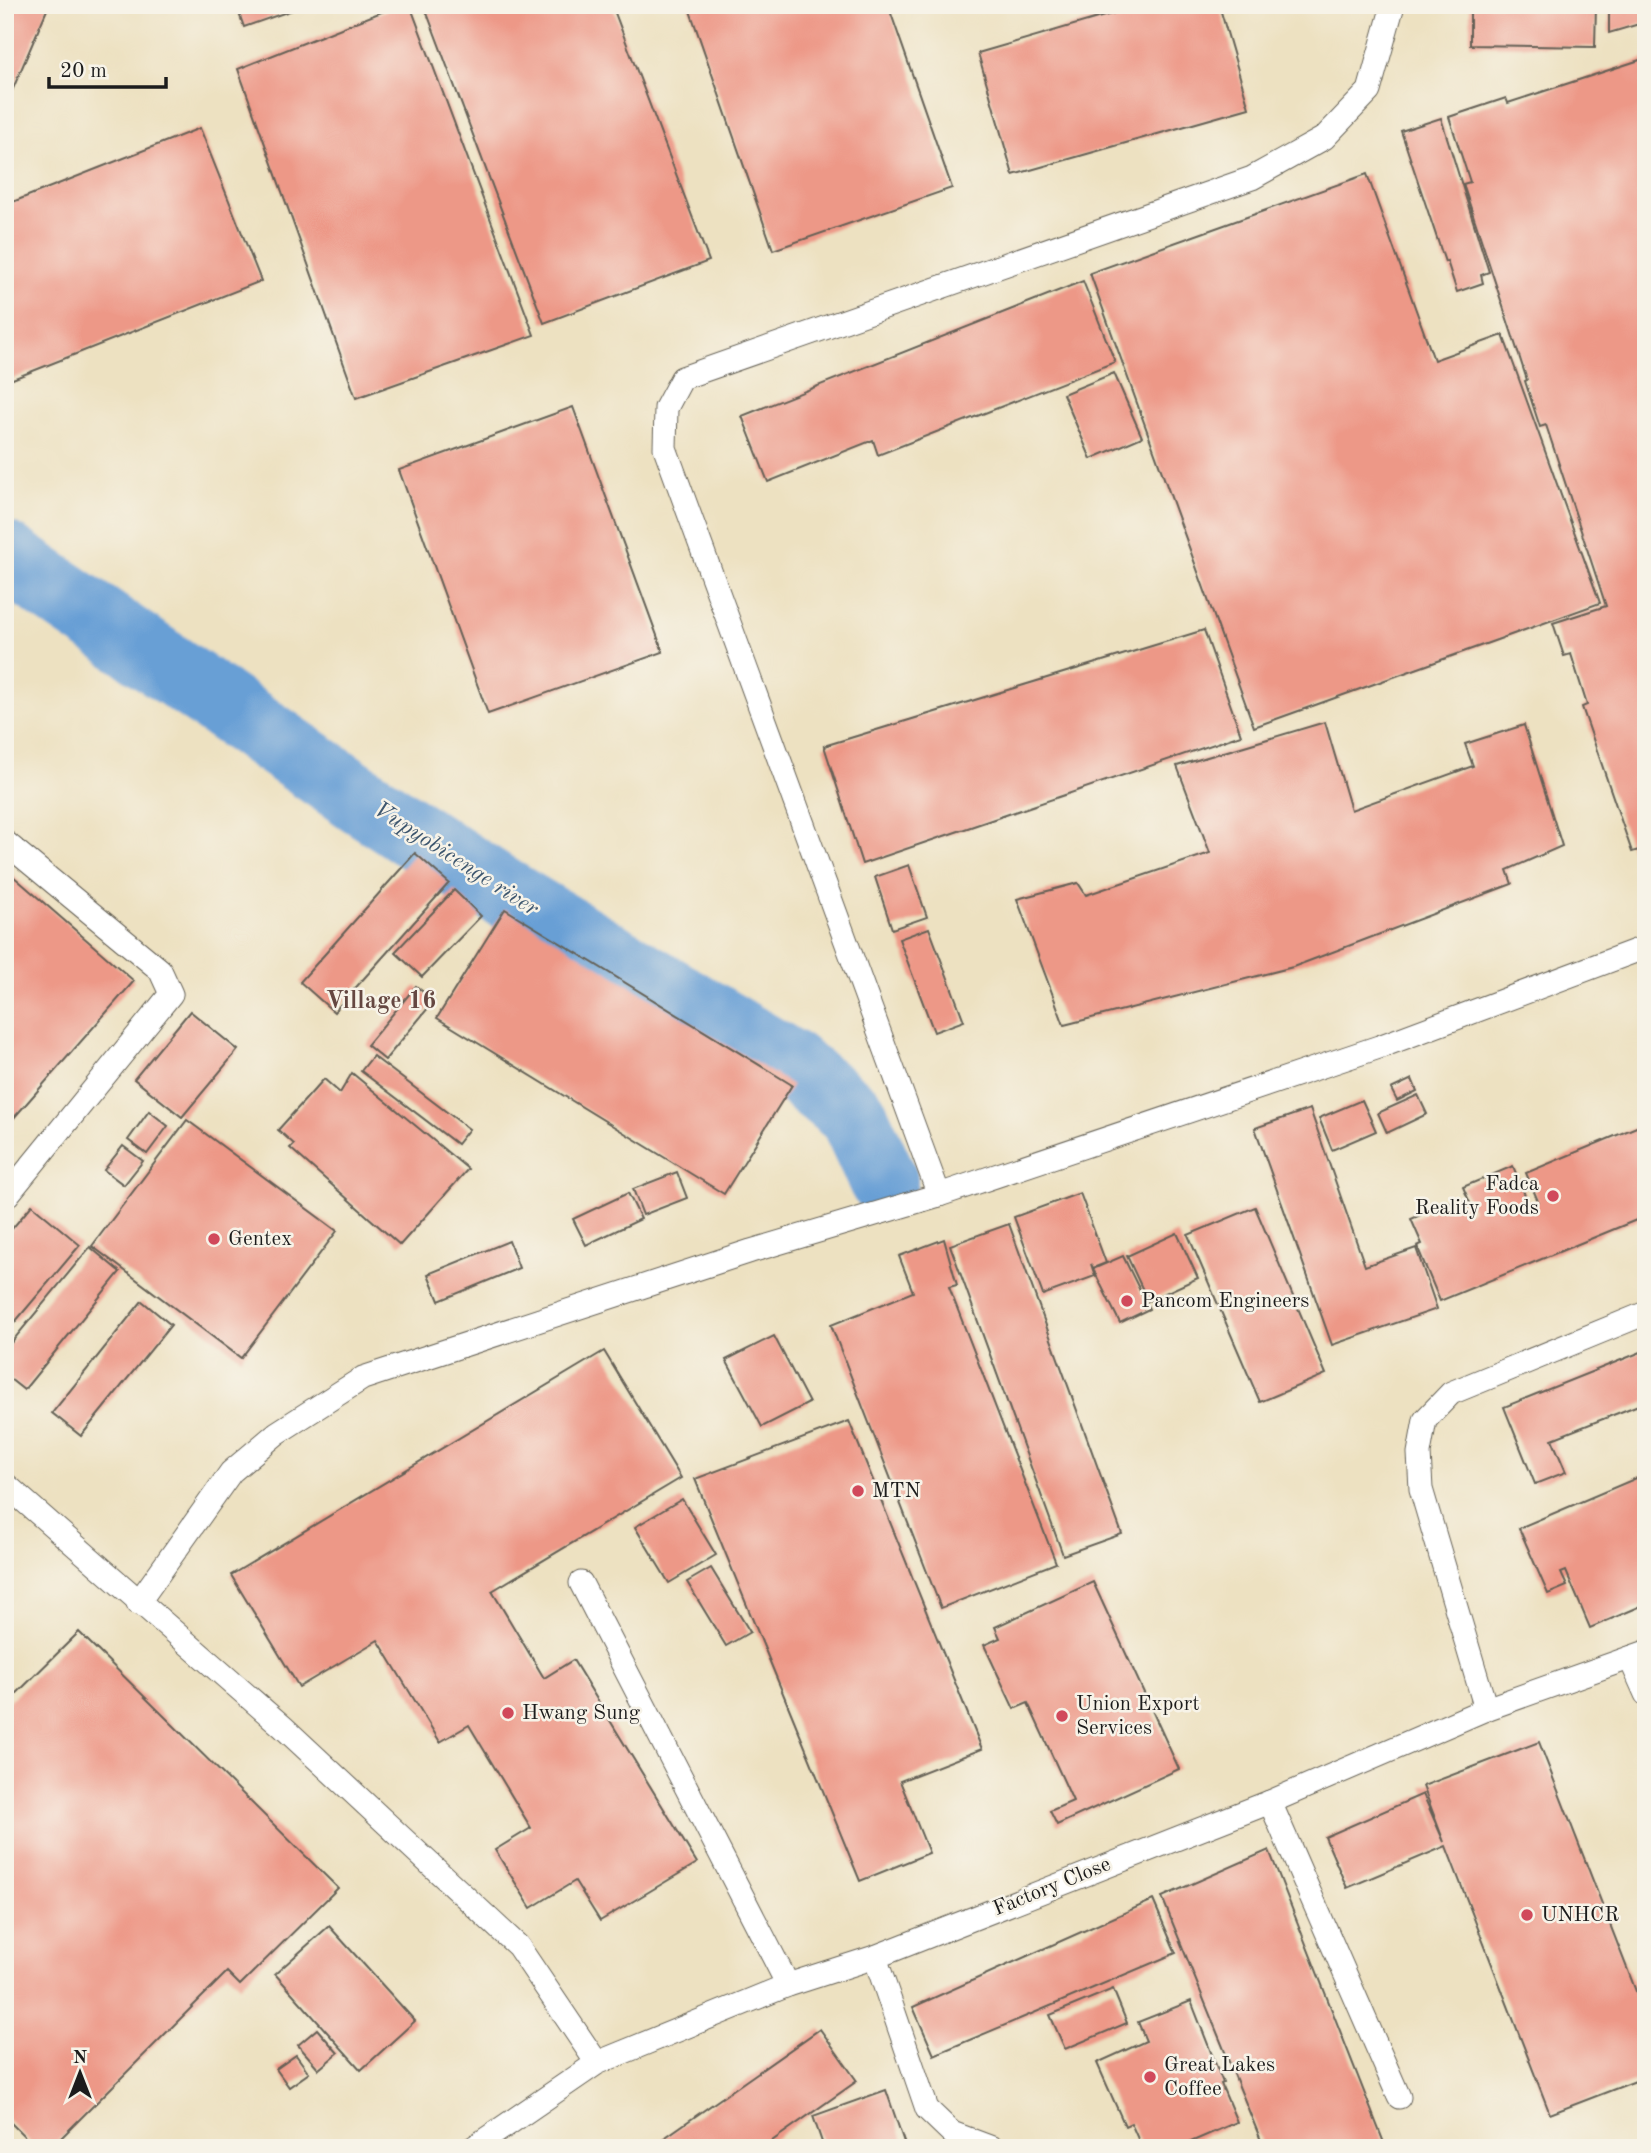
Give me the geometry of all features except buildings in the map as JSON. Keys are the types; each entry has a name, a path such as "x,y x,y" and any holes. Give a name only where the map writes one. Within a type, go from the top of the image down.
{"lane":[{"path":"939,1195 665,448 666,408 681,378 1252,178 1324,138 1369,91 1393,5"},
{"path":"5,842 160,970 171,994 5,1198"},
{"path":"138,1603 230,1472 277,1433 363,1378 751,1251 939,1195 1379,1047 1646,947"},
{"path":"1486,1709 1421,1489 1419,1453 1425,1420 1451,1393 1646,1314"},
{"path":"5,1484 283,1727 518,1946 597,2063"},
{"path":"581,1583 788,1985"},
{"path":"1638,1655 1646,1694"},
{"name":"Factory Close","path":"476,2147 597,2063 788,1985 875,1958 1270,1802 1486,1709 1638,1655"},
{"path":"1270,1802 1399,2097"},
{"path":"875,1958 927,2109 952,2133 992,2148"}],"waterway":[{"name":"Vupyobicenge river","path":"5,556 366,803 504,893 791,1065 853,1115 883,1180"}],"place":[{"name":"Fadca Reality Foods","path":"1553,1196"},
{"name":"Gentex","path":"214,1239"},
{"name":"Pancom Engineers","path":"1127,1301"},
{"name":"MTN","path":"858,1491"},
{"name":"Hwang Sung","path":"508,1713"},
{"name":"Union Export Services","path":"1062,1716"},
{"name":"UNHCR","path":"1527,1915"},
{"name":"Great Lakes Coffee","path":"1150,2077"}],"district":[{"name":"Village 16","path":"381,1002"}]}
